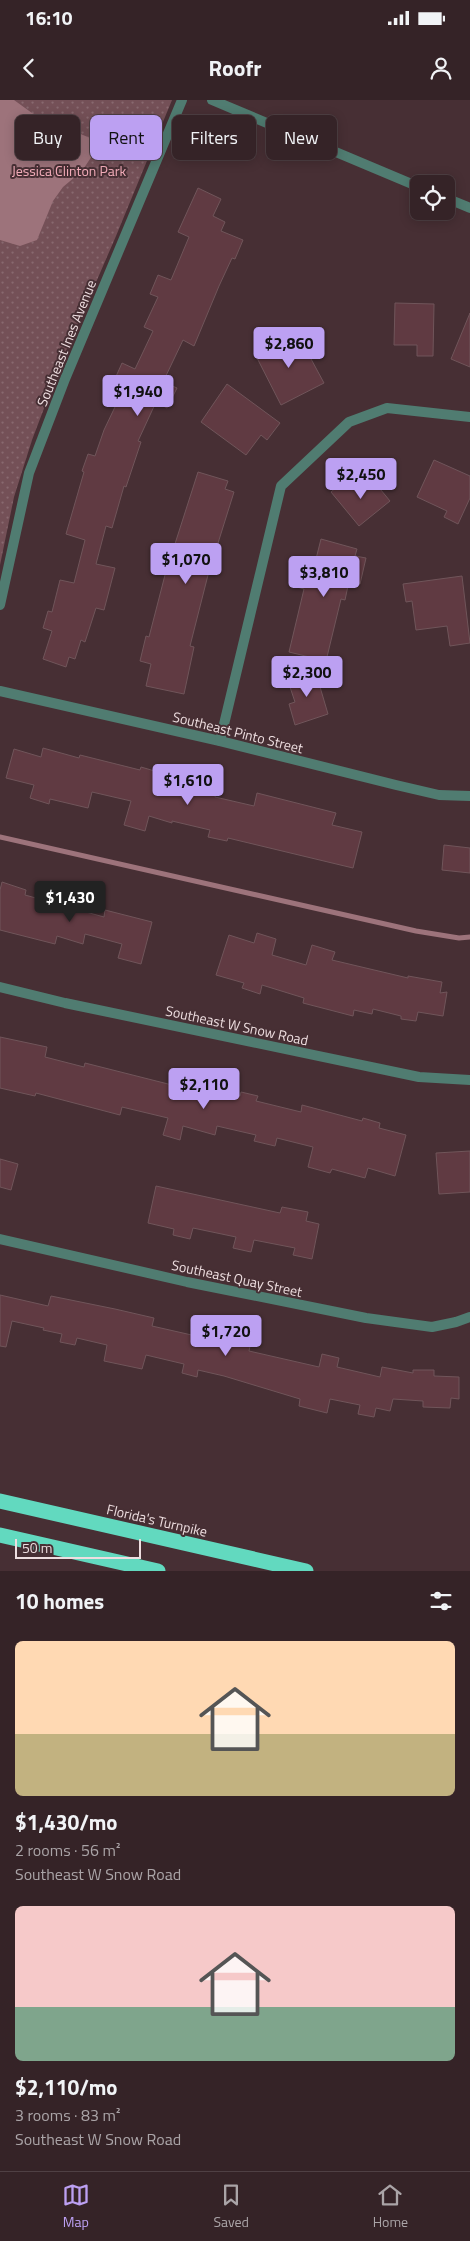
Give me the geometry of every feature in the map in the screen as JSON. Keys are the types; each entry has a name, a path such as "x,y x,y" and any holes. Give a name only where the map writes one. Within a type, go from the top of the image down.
{"highway":[{"name":"Florida's Turnpike","path":"0,1501 306,1571"},
{"path":"0,1535 158,1571"}],"street":[{"name":"Southeast Ines Avenue","path":"0,605 28,473 65,379 182,100"},
{"path":"212,100 410,183"},
{"path":"455,202 470,208"},
{"path":"220,741 281,486 349,422 387,408 470,417"},
{"name":"Southeast Pinto Street","path":"0,691 220,741 439,795 470,796"},
{"name":"Southeast W Snow Road","path":"0,987 74,1005 419,1077 470,1080"},
{"name":"Southeast Quay Street","path":"0,1239 187,1282 366,1318 432,1327 470,1317"}],"green space":[{"name":"Jessica Clinton Park","path":"0,100 172,100 162,124 162,115 90,115 90,160 147,160 62,361 32,440 14,497 0,565"}],"shaded area":[{"path":"0,100 14,100 37,115 15,115 15,160 80,160 80,134 90,138 90,159 82,171 63,187 53,201 37,240 20,246 0,240"}],"building":[{"path":"198,188 221,199 213,216 225,222 221,231 243,240 235,259 232,258 219,286 194,346 183,340 163,382 177,388 167,408 156,402 138,441 141,442 126,487 124,486 112,528 106,526 96,564 115,568 104,610 96,608 85,642 81,640 75,659 69,657 66,667 43,659 52,631 43,628 48,611 52,612 60,580 74,583 85,540 66,534 84,472 82,471 88,454 95,456 104,430 125,386 114,381 122,363 135,369 153,331 144,327 158,297 150,294 158,275 171,280 189,237 178,232"},
{"path":"395,303 434,304 433,356 417,356 417,345 394,345"},
{"path":"470,313 470,367 451,359"},
{"path":"297,333 324,383 281,405 255,354"},
{"path":"227,384 280,423 267,440 261,435 246,455 201,422"},
{"path":"434,460 470,476 470,498 458,524 444,517 447,511 417,497"},
{"path":"198,472 228,481 225,489 234,492 208,575 190,646 194,647 184,694 146,686 151,664 140,661 146,636 149,637 165,575"},
{"path":"371,478 390,501 359,526 331,492 346,479 355,491"},
{"path":"321,539 357,549 355,556 366,558 360,584 349,581 345,600 341,599 326,661 289,652 304,589 297,587 302,568 313,571"},
{"path":"462,576 470,643 450,646 447,626 416,630 412,601 406,602 403,584"},
{"path":"315,670 328,714 295,725 289,704 295,702 287,678"},
{"path":"43,748 79,758 80,755 140,770 141,767 158,772 155,780 196,792 199,782 217,787 215,797 254,806 257,793 336,813 332,825 362,832 353,868 228,838 227,841 208,837 210,830 172,821 172,823 149,816 145,831 124,825 131,801 92,792 88,808 50,799 49,804 30,798 34,785 6,778 14,749 41,757"},
{"path":"444,845 470,848 470,873 442,870"},
{"path":"2,882 26,890 25,895 104,917 105,910 152,922 141,964 118,958 122,944 85,934 83,944 57,936 55,944 0,930 0,890"},
{"path":"257,933 276,939 272,955 306,965 312,945 335,952 332,960 408,978 408,976 442,982 440,993 447,992 443,1016 418,1012 416,1021 401,1019 401,1016 373,1009 372,1014 354,1010 353,1016 303,1003 304,998 262,985 260,994 242,988 244,983 216,975 229,935 254,943"},
{"path":"0,1037 47,1047 45,1057 84,1067 85,1063 176,1086 179,1075 197,1080 196,1084 240,1096 241,1092 258,1096 256,1101 301,1112 302,1105 362,1121 363,1118 380,1123 379,1128 406,1135 395,1176 368,1168 365,1178 332,1169 330,1173 308,1167 313,1147 277,1138 275,1146 254,1141 256,1135 217,1126 215,1135 183,1126 180,1140 163,1135 168,1118 122,1107 120,1115 36,1093 35,1096 0,1088"},
{"path":"470,1151 470,1192 439,1194 436,1153"},
{"path":"0,1159 18,1164 11,1190 0,1187"},
{"path":"156,1186 280,1213 282,1207 308,1212 306,1221 319,1224 312,1259 293,1255 295,1248 254,1240 251,1252 233,1248 236,1237 193,1228 190,1239 173,1235 174,1229 148,1223"},
{"path":"0,1295 48,1306 51,1296 115,1309 154,1318 152,1326 196,1336 198,1326 251,1341 249,1351 319,1367 322,1354 339,1358 337,1367 380,1377 382,1367 413,1373 413,1370 434,1370 434,1376 459,1377 459,1399 451,1398 450,1408 423,1407 423,1401 393,1399 390,1411 376,1408 374,1417 358,1414 360,1405 330,1399 327,1413 299,1406 300,1399 224,1376 198,1370 197,1377 182,1373 184,1364 146,1355 142,1369 104,1361 107,1345 77,1338 75,1345 60,1342 62,1334 12,1321 6,1347 0,1346"}],"waterway":[{"path":"0,837 416,931 459,938 470,937"}]}
